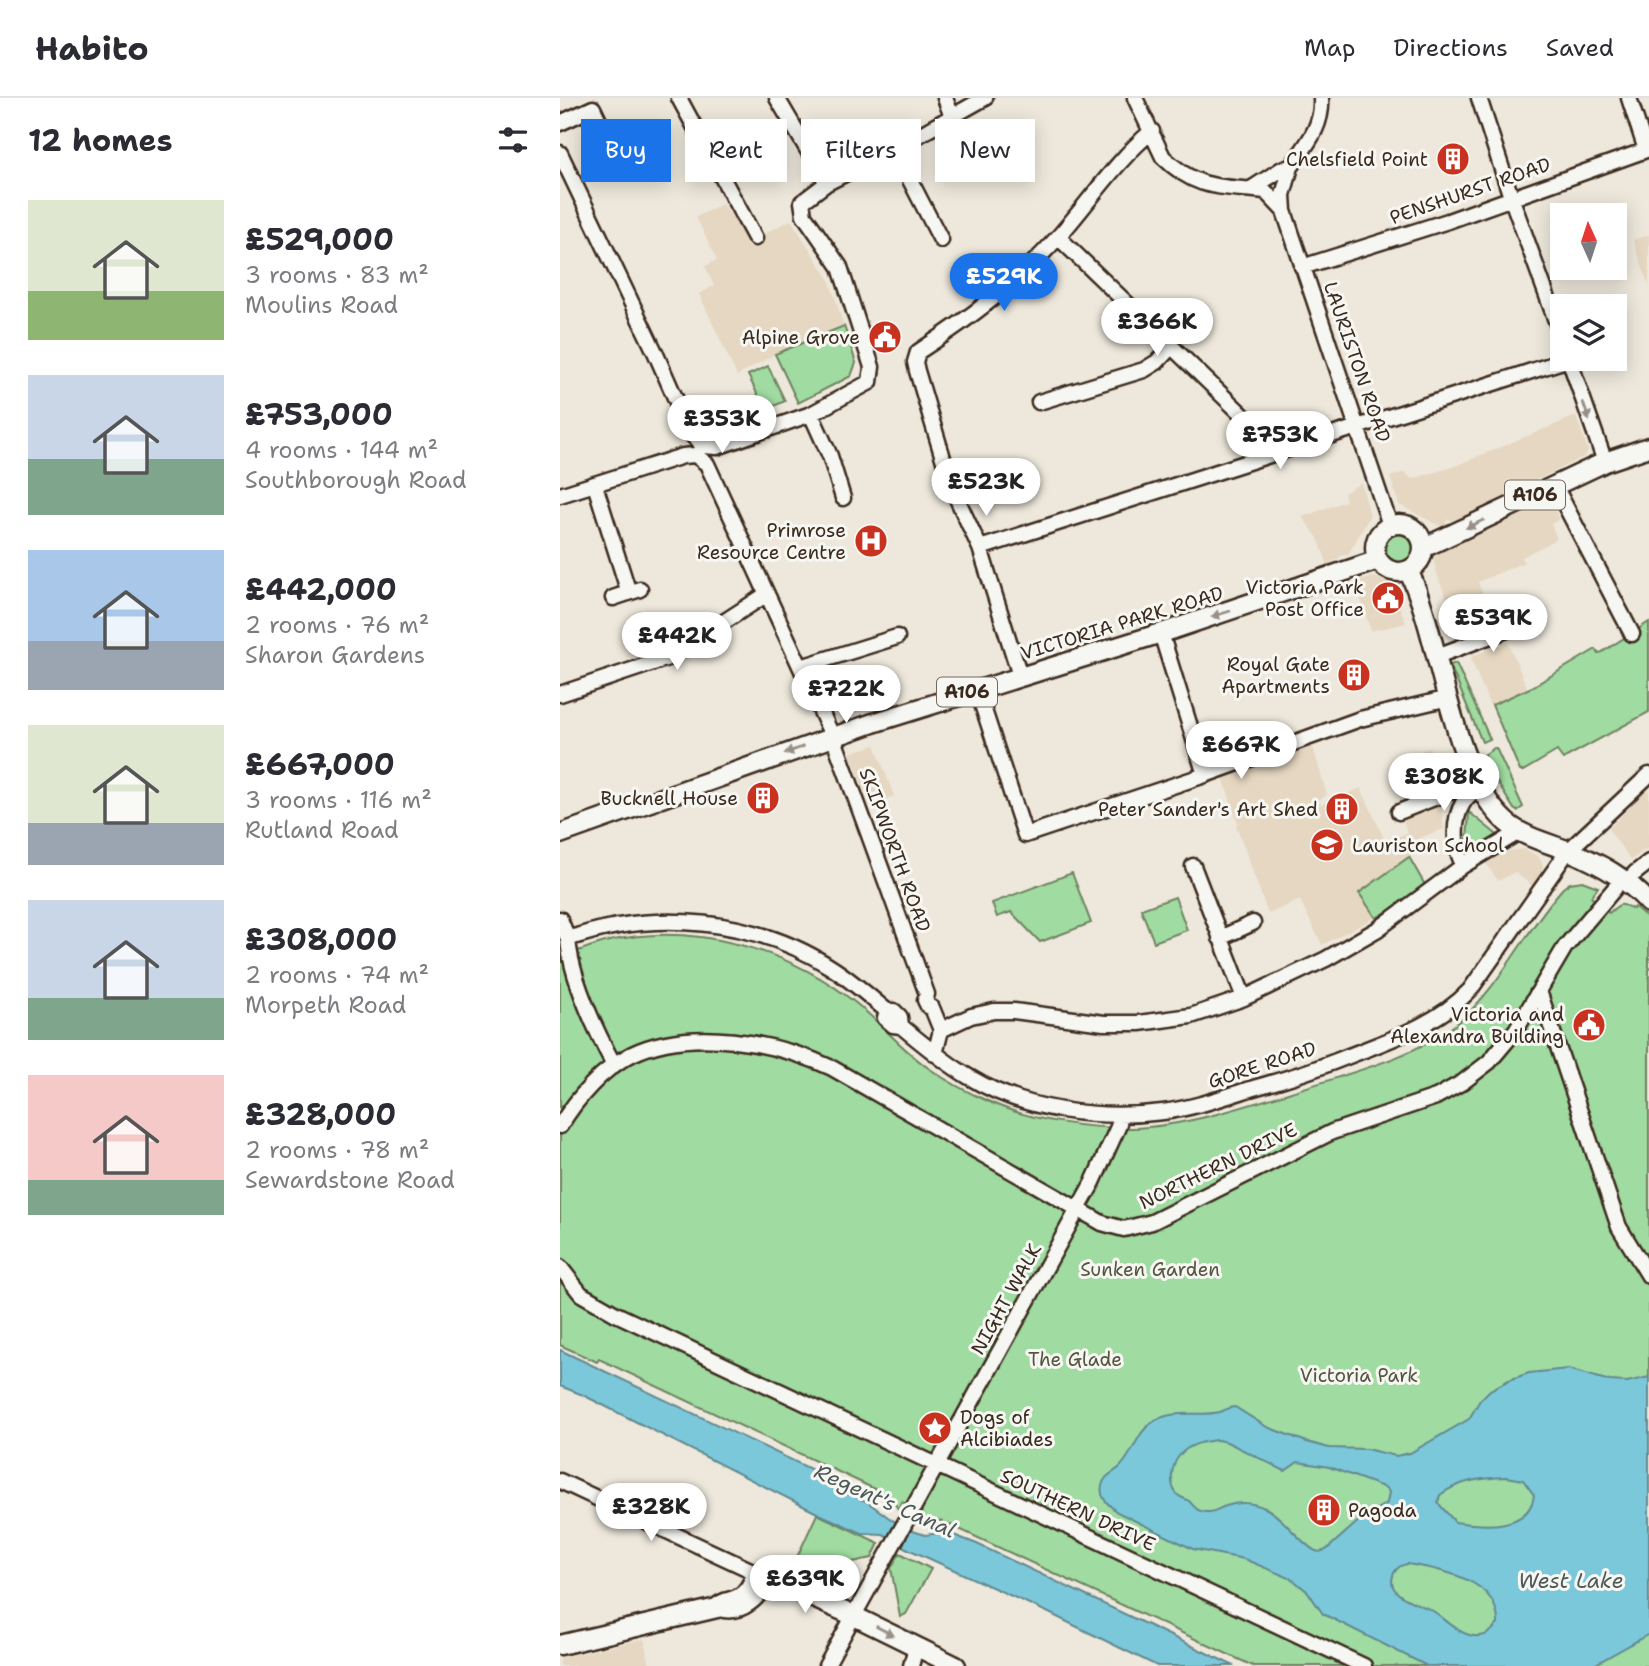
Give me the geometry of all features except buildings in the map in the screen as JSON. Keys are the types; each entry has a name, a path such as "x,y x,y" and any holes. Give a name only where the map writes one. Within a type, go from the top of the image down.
{"main road":[{"name":"A106","path":"1423,548 1605,462 1649,447"},
{"path":"1390,525 1407,525 1420,536 1423,548 1417,564 1408,570 1391,571 1378,560 1375,553 1377,538 1381,531 1390,525"},
{"name":"VICTORIA PARK ROAD","path":"560,834 833,737 1161,633 1378,560"},
{"path":"1408,570 1462,742 1478,784 1498,814 1519,832 1568,851 1626,880 1649,903"},
{"path":"560,1645 718,1608 723,1602 739,1599 764,1576 957,1666"}],"street":[{"path":"679,98 755,238"},
{"path":"560,495 721,446 811,414 870,382 872,367 841,267 802,211 804,199 827,183 777,98"},
{"path":"945,98 952,117"},
{"path":"921,134 985,98"},
{"path":"1135,98 1163,157 1195,181 1213,187 1265,191 1284,211"},
{"path":"1251,189 1282,169 1291,167 1310,141 1321,117 1321,98"},
{"path":"1479,98 1550,304"},
{"path":"1629,98 1647,150"},
{"path":"560,123 593,108 598,119"},
{"path":"1020,676 980,548 952,488 915,362 918,352 955,328 1014,283 1152,131"},
{"name":"PENSHURST ROAD","path":"1302,267 1448,221 1647,150"},
{"name":"SKIPWORTH ROAD","path":"560,152 691,434 710,468 833,737 941,1030"},
{"name":"LAURISTON ROAD","path":"1291,167 1283,195 1284,211 1390,525"},
{"path":"911,182 941,240"},
{"path":"1058,237 1281,452"},
{"path":"1039,402 1144,370 1157,362 1171,347"},
{"path":"980,548 1550,365"},
{"path":"1573,371 1605,462"},
{"path":"811,414 830,456 843,498"},
{"path":"595,485 635,591 613,598"},
{"path":"1555,486 1632,634"},
{"path":"560,694 668,658 767,594"},
{"path":"1437,656 1536,619"},
{"path":"1161,633 1205,775"},
{"path":"801,667 897,637"},
{"path":"978,689 1025,835 1205,775 1360,719 1449,698"},
{"name":"GORE ROAD","path":"568,939 614,926 659,921 734,929 767,937 821,961 887,1011 885,1018 893,1025 901,1026 969,1077 1019,1100 1060,1109 1121,1115 1165,1112 1303,1074 1411,1031 1455,1006 1470,990 1568,851 1649,775"},
{"path":"1399,812 1478,784"},
{"path":"1464,865 1457,852 1457,822 1462,803 1478,784"},
{"path":"935,1054 941,1030 971,1016 994,1011 1014,1011 1104,1023 1139,1023 1191,1016 1244,998 1326,959 1377,929 1464,865 1519,832"},
{"path":"1635,873 1649,862"},
{"path":"1192,866 1244,998"},
{"name":"NORTHERN DRIVE","path":"614,1065 645,1049 682,1041 737,1041 791,1053 832,1068 1078,1210 1110,1226 1131,1229 1169,1214 1332,1132 1436,1097 1463,1082 1489,1062 1516,1030 1540,994 1565,947 1615,888"},
{"path":"560,919 586,1002 614,1065 584,1093 560,1126"},
{"path":"1220,938 1253,923"},
{"path":"1540,994 1619,1227 1649,1276"},
{"name":"NIGHT WALK","path":"826,1666 1078,1210 1118,1127 1121,1115"},
{"name":"SOUTHERN DRIVE","path":"560,1267 570,1283 592,1301 1364,1666"},
{"path":"560,1481 764,1576"},
{"path":"911,1666 916,1647"}],"shaded area":[{"path":"722,204 753,242 755,238 791,220 829,279 844,326 775,354 737,376 699,294 714,286 705,266 717,260 696,217"},
{"path":"1649,235 1649,286 1633,240"},
{"path":"1576,416 1588,451 1585,456 1466,515 1452,521 1448,519 1444,526 1399,505 1390,477 1405,472 1412,479 1452,467"},
{"path":"1361,483 1370,515 1348,555 1343,555 1328,565 1318,538 1302,517 1346,501 1344,493"},
{"path":"1550,500 1559,520 1551,524 1557,539 1522,557 1524,562 1478,582 1494,623 1461,634 1433,559"},
{"path":"1374,577 1390,583 1406,623 1371,631 1355,582"},
{"path":"1508,642 1528,690 1490,706 1471,659 1472,656"},
{"path":"875,745 894,796 870,805 850,753"},
{"name":"Lauriston School","path":"1313,747 1327,795 1319,800 1321,805 1361,788 1385,841 1407,833 1402,816 1438,802 1444,829 1409,842 1412,856 1410,858 1425,885 1395,907 1322,945 1300,900 1268,914 1236,825 1238,824 1223,777"},
{"path":"1430,748 1437,787 1434,792 1403,803 1397,782 1400,780 1392,761"},
{"path":"1649,788 1649,847 1631,860 1609,830"},
{"path":"1525,849 1539,857 1543,866 1541,879 1535,888 1515,872 1498,881 1483,859 1507,851"},
{"path":"644,1639 650,1666 560,1666 560,1658"}],"green space":[{"path":"844,326 856,363 851,376 798,403 775,354"},
{"path":"768,366 785,401 765,410 748,375"},
{"path":"1399,532 1410,537 1415,548 1410,559 1399,564 1388,559 1383,548 1388,537"},
{"path":"1649,622 1649,712 1563,759 1557,751 1520,771 1492,705 1532,687 1596,649 1599,654"},
{"path":"1456,663 1490,739 1482,742 1450,665"},
{"path":"1494,748 1523,807 1517,811 1495,779 1484,755"},
{"path":"1469,812 1501,838 1466,856"},
{"path":"1409,857 1425,885 1376,918 1359,893"},
{"path":"1072,873 1091,923 1040,942 1011,912 997,917 992,903"},
{"name":"Victoria Park","path":"1582,881 1598,887 1591,897 1609,913 1623,905 1633,909 1635,907 1649,919 1649,1666 1253,1666 942,1521 920,1520 922,1511 902,1502 898,1509 891,1497 599,1359 597,1362 560,1345 560,958 609,941 642,936 708,938 740,945 802,968 831,985 857,1004 920,1062 951,1083 982,1099 1023,1114 1077,1125 1150,1127 1230,1110 1353,1073 1399,1056 1440,1035 1473,1009 1487,993 1563,888 1570,883"},
{"path":"1175,897 1187,930 1154,942 1141,909"},
{"path":"817,1514 879,1543 872,1558 809,1571 791,1570"},
{"path":"900,1553 931,1569 906,1614 900,1617 891,1568"}],"water":[{"path":"560,1350 842,1484 844,1492 866,1501 913,1531 925,1535 946,1532 977,1544 1234,1666 1157,1666 906,1548 883,1534 862,1533 819,1514 583,1395 560,1386"},
{"name":"West Lake","path":"1568,1369 1610,1381 1627,1382 1649,1377 1649,1634 1592,1666 1427,1666 1323,1614 1308,1592 1292,1579 1244,1559 1193,1549 1117,1512 1105,1501 1102,1494 1105,1479 1125,1461 1144,1430 1164,1417 1220,1412 1235,1407 1267,1427 1307,1442 1329,1448 1366,1449 1396,1456 1410,1453 1469,1419 1480,1400 1490,1390 1529,1373","holes":["1217,1440 1227,1442 1285,1471 1298,1462 1329,1467 1386,1488 1389,1492 1387,1503 1363,1517 1326,1550 1320,1552 1311,1548 1273,1513 1257,1505 1236,1503 1211,1512 1200,1511 1176,1492 1172,1482 1173,1471 1176,1460 1191,1446","1507,1477 1523,1480 1534,1495 1530,1507 1523,1515 1503,1524 1455,1522 1438,1503 1440,1495 1472,1481","1407,1564 1421,1566 1466,1579 1489,1596 1496,1609 1498,1624 1490,1632 1480,1636 1473,1636 1455,1628 1433,1611 1398,1593 1392,1581 1399,1567"]}],"place":[{"name":"Chelsfield Point","path":"1453,159"},
{"name":"Alpine Grove","path":"885,337"},
{"name":"Primrose Resource Centre","path":"871,541"},
{"name":"Victoria Park Post Office","path":"1388,598"},
{"name":"Royal Gate Apartments","path":"1354,675"},
{"name":"Bucknell House","path":"763,798"},
{"name":"Peter Sander's Art Shed","path":"1342,809"},
{"name":"Lauriston School","path":"1327,845"},
{"name":"Victoria and Alexandra Building","path":"1589,1025"},
{"name":"Dogs of Alcibiades","path":"935,1428"},
{"name":"Pagoda","path":"1324,1510"}],"park label":[{"name":"Sunken Garden","path":"1150,1269"},
{"name":"The Glade","path":"1075,1359"}],"water label":[{"name":"Regent's Canal","path":"885,1501"}]}
